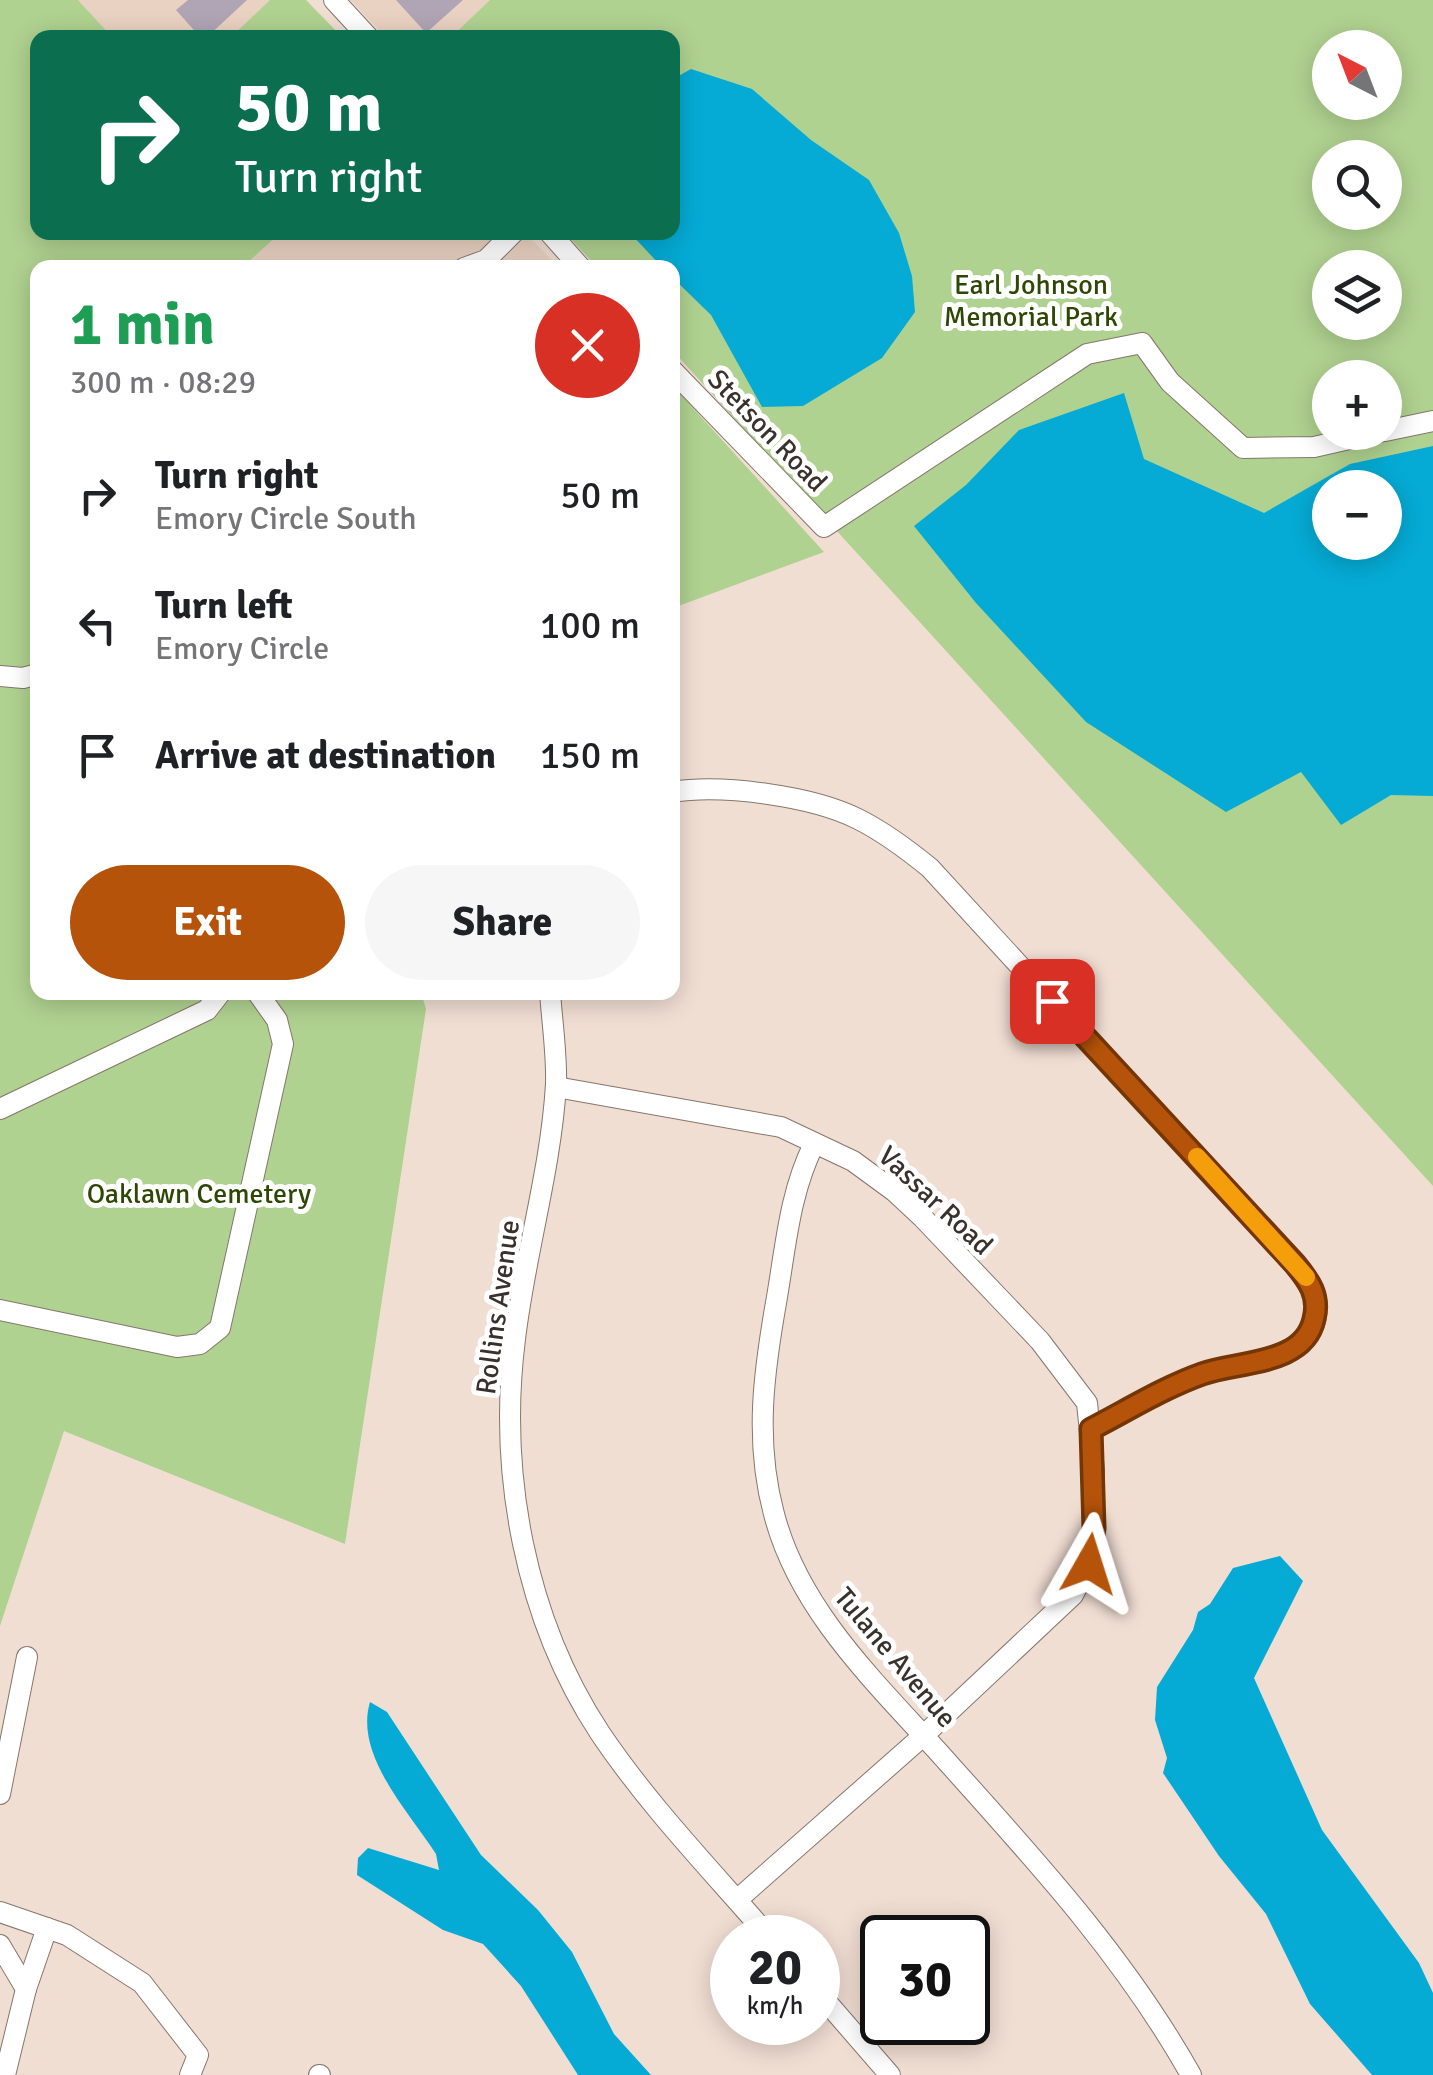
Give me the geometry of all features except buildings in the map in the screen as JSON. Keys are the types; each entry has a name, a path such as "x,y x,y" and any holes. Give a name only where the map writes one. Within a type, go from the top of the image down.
{"street":[{"path":"337,1 362,30"},
{"path":"486,260 506,240"},
{"path":"556,240 573,260"},
{"name":"Stetson Road","path":"680,378 824,527 1087,354 1142,344 1170,382 1243,448 1312,448"},
{"path":"1402,428 1433,421"},
{"path":"0,676 30,676"},
{"path":"680,791 729,789 843,812 910,851 930,868 1309,1281 1316,1306 1309,1333 1300,1344 1285,1352 1202,1374 1091,1429"},
{"path":"0,1109 208,1010 216,1000"},
{"path":"0,1310 177,1347 200,1344 220,1328 283,1044 277,1020 263,1000"},
{"name":"Rollins Avenue","path":"551,1000 556,1087 515,1339 511,1387 514,1492 526,1549 541,1610 574,1687 598,1730 684,1840 750,1915"},
{"name":"Vassar Road","path":"556,1087 781,1127 853,1161 894,1191 936,1232 1058,1362 1087,1403 1094,1528 1082,1582 1062,1609 737,1900"},
{"name":"Tulane Avenue","path":"814,1144 798,1178 791,1208 764,1366 762,1429 769,1492 788,1558 810,1597 868,1675 1085,1919 1143,1996 1190,2075"},
{"path":"0,1794 27,1657"},
{"path":"0,1912 67,1934 142,1983 198,2055 190,2075"},
{"path":"5,2075 26,1989 47,1928"},
{"path":"0,1945 26,1989"},
{"path":"840,2017 890,2075"}],"shaded area":[{"path":"78,0 270,0 239,30 106,30"},
{"path":"350,0 490,0 458,30 379,30"},
{"path":"272,240 532,240 552,260 251,260"}],"green space":[{"name":"Oaklawn Cemetery","path":"0,0 78,0 106,30 30,30 30,240 272,240 251,260 30,260 30,1000 423,1000 426,1009 345,1544 64,1431 0,1626"},
{"path":"270,0 306,0 335,30 238,30"},
{"name":"Earl Johnson Memorial Park","path":"490,0 1433,0 1433,1186 680,359 680,260 590,260 572,240 680,240 680,30 458,30"},
{"path":"680,394 824,552 680,605"}],"water":[{"path":"691,69 752,89 811,140 869,180 899,233 912,276 915,312 882,358 803,406 762,407 711,315 680,285 680,260 655,260 637,240 680,240 680,75"},
{"path":"1124,393 1144,459 1264,513 1312,486 1312,560 1402,560 1402,470 1339,470 1350,464 1433,446 1433,796 1391,795 1341,825 1301,772 1226,812 1086,722 976,603 914,526 966,485 1019,430"},
{"path":"1280,1556 1303,1581 1254,1678 1322,1830 1419,1963 1433,1993 1433,2075 1372,2075 1310,2004 1266,1914 1219,1856 1163,1773 1167,1758 1155,1720 1157,1687 1193,1630 1198,1612 1210,1604 1233,1568"},
{"path":"370,1702 387,1712 481,1855 538,1910 572,1952 614,2034 651,2075 578,2075 521,1986 483,1944 443,1930 357,1875 358,1858 368,1848 439,1870 436,1854 377,1762 367,1722"}],"slow traffic":[{"path":"1197,1157 1306,1277"}],"route":[{"path":"1052,1001 1295,1264 1309,1281 1316,1306 1314,1323 1300,1344 1276,1357 1222,1368 1182,1382 1091,1429 1094,1528 1089,1564"}]}
